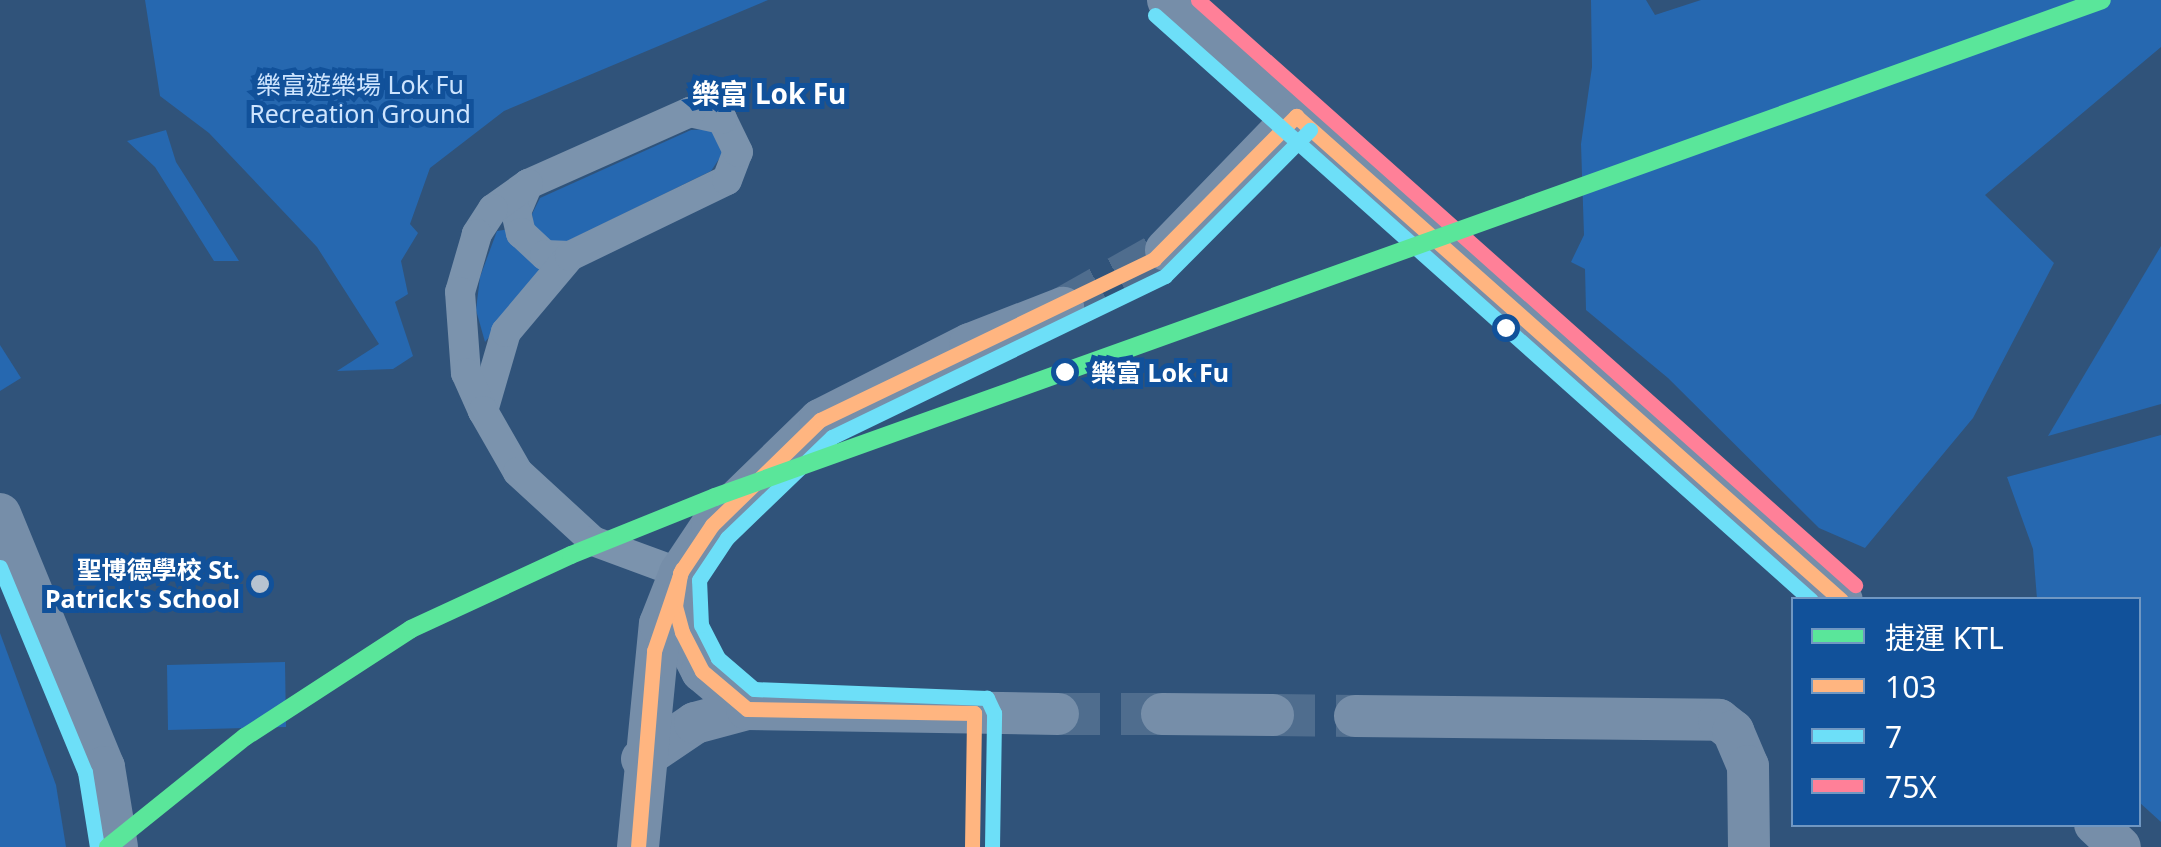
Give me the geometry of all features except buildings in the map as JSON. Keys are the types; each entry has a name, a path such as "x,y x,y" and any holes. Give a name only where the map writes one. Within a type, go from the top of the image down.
{"street":[{"path":"1168,0 1839,597"},
{"path":"483,412 506,332 570,256 721,185 737,162 731,128 708,112 690,112 528,184 493,209 465,264 458,326 466,374 483,412 518,472 552,508 594,541 680,573"},
{"path":"1166,250 1296,116"},
{"path":"528,184 516,212 521,233 546,254 570,256"},
{"path":"638,847 642,759 654,651 680,573 712,525 820,420 970,344 1062,308"},
{"path":"0,514 104,767 117,847"},
{"path":"680,573 675,606 682,632 702,671 747,709"},
{"path":"642,759 695,723 747,709 1058,714"},
{"path":"1162,714 1273,715"},
{"path":"1354,716 1718,720 1732,731 1748,766 1749,847"},
{"path":"2098,827 2120,847"}],"green space":[{"name":"樂富遊樂場 Lok Fu Recreation Ground","path":"145,0 768,0 504,111 430,168 410,224 418,233 401,261 408,294 395,302 413,356 393,369 337,371 379,344 317,247 209,133 160,96"},
{"path":"1591,0 1646,0 1655,15 1701,0 2161,0 2161,47 1985,195 2054,263 1973,418 1865,548 1819,528 1668,378 1586,310 1585,269 1571,262 1584,235 1581,144 1592,67"},
{"path":"711,129 725,150 711,171 568,241 553,243 534,228 532,214 540,198 691,130"},
{"path":"166,130 176,162 239,261 214,261 155,167 127,141"},
{"path":"510,229 547,268 485,342 476,310 480,277 497,231"},
{"path":"2161,246 2161,404 2048,436"},
{"path":"0,345 21,378 0,391"},
{"path":"2161,435 2161,822 2141,804 2141,597 2037,597 2033,549 2007,477"},
{"path":"0,633 56,785 66,847 0,847"},
{"path":"285,662 286,727 168,730 167,665"}],"tunnel":[{"path":"1063,308 1166,250"},
{"path":"1058,714 1162,714"},
{"path":"1273,715 1355,716"}],"metro line":[{"name":"KTL","path":"108,847 245,737 411,629 571,555 715,497 2102,0"}],"transit line":[{"name":"75X","path":"1198,0 1855,585"},
{"name":"7","path":"1155,15 1808,597"},
{"name":"103","path":"1296,116 1838,597"},
{"name":"103","path":"974,713 747,709 702,671 682,632 675,606 680,573 712,525 820,420 1154,259 1296,116"},
{"name":"7","path":"992,847 994,713 987,698 754,689 718,658 701,625 699,580 727,538 832,437 1165,276 1310,130"},
{"name":"7","path":"0,567 85,772 97,847"},
{"name":"103","path":"638,847 654,651 682,569"},
{"name":"103","path":"972,847 974,713"}],"place":[{"name":"樂富 Lok Fu","path":"1065,372"},
{"name":"聖博德學校 St. Patrick's School","path":"260,584"}],"district":[{"name":"樂富 Lok Fu","path":"769,93"}]}
